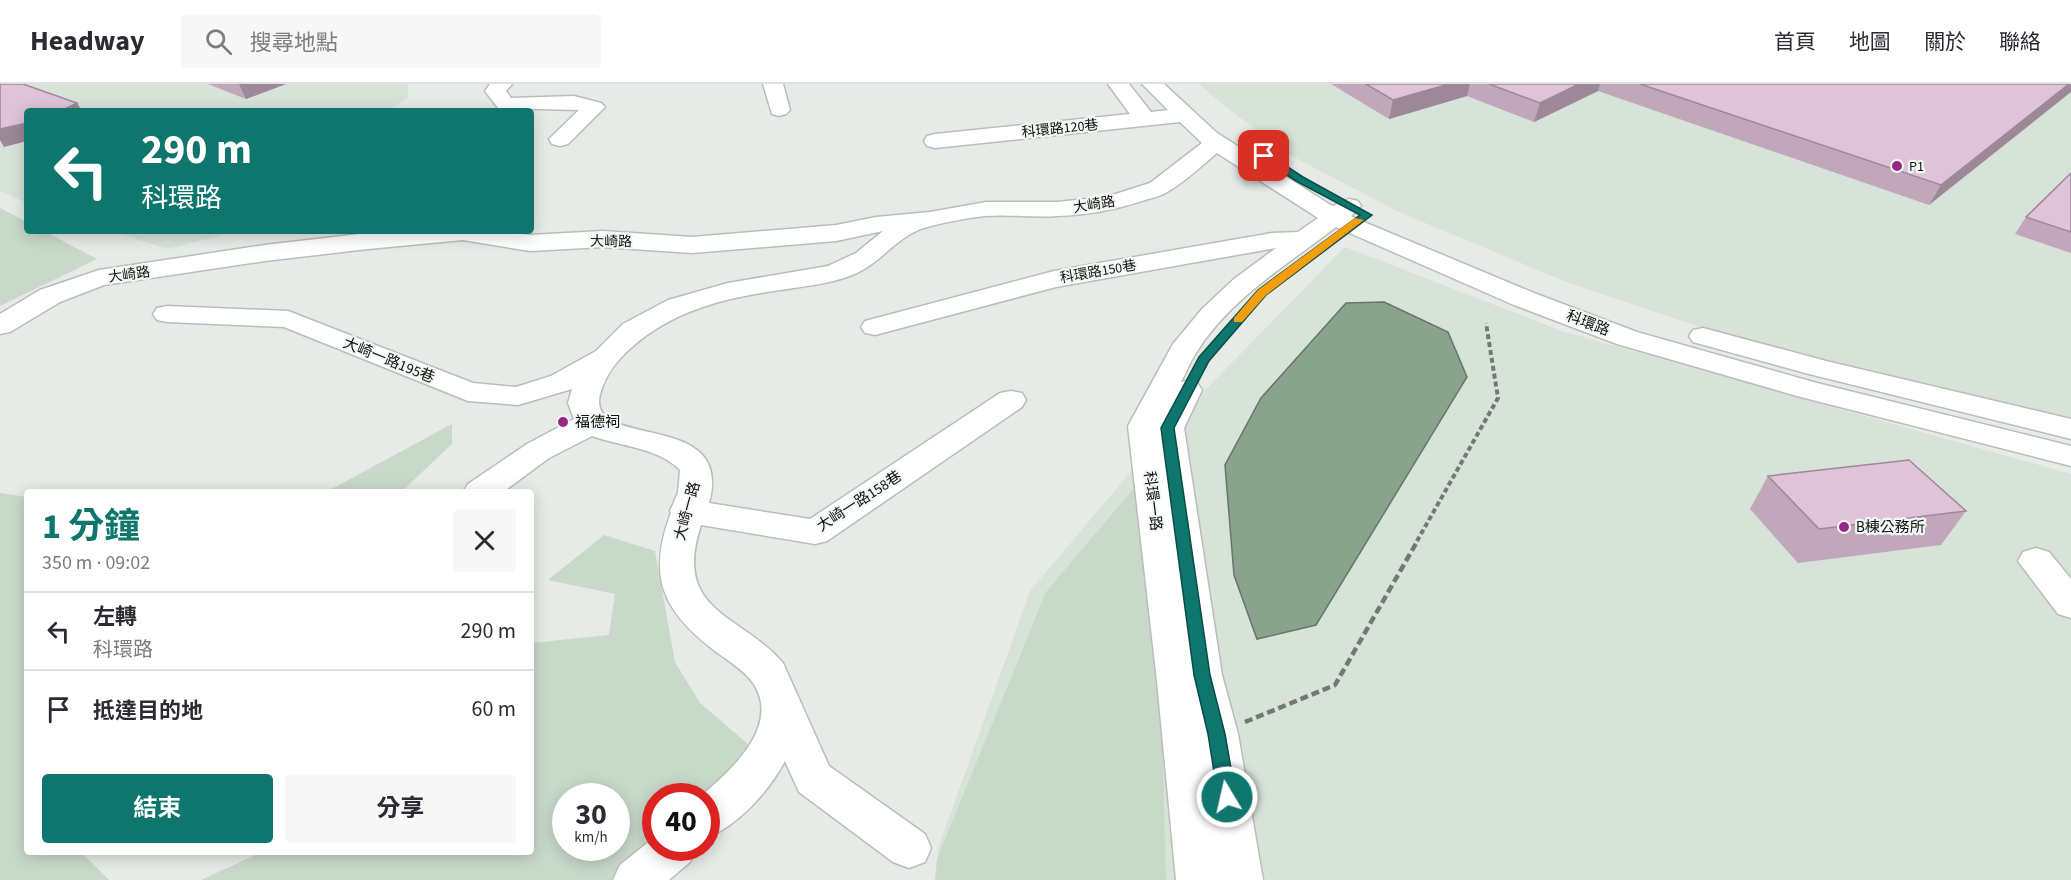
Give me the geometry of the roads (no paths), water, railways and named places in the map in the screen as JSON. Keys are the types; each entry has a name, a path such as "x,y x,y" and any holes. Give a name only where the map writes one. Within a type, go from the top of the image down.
{"street":[{"path":"502,84 495,91 505,104 574,102 594,107 560,139"},
{"path":"772,84 779,110"},
{"path":"1118,84 1145,119"},
{"name":"科環路","path":"1152,84 1184,115 1217,142 1338,225 1524,299 1636,329 1819,368 2071,429"},
{"name":"科環路","path":"1174,84 1230,132 1299,179 1338,225"},
{"name":"科環路120巷","path":"935,141 1184,115"},
{"name":"大崎路","path":"475,234 530,243 603,239 692,245 836,233 876,224 930,219 986,209 1058,209 1109,204 1158,188 1217,142"},
{"path":"484,489 538,452 593,422 584,409 585,392 604,358 632,330 649,319 682,304 723,293 842,270 868,257 909,224 930,219"},
{"name":"科環路150巷","path":"875,327 1054,279 1272,241 1338,225"},
{"name":"科環一路","path":"1240,880 1217,734 1202,675 1168,428 1204,359 1262,292 1338,225"},
{"name":"科環一路","path":"1199,880 1177,681 1144,426 1183,350 1212,315 1243,285 1338,225"},
{"name":"大崎路","path":"0,326 50,296 99,278 265,253 442,234"},
{"name":"大崎一路195巷","path":"167,314 288,319 468,392 518,396 562,382 604,358"},
{"name":"科環路","path":"1636,329 1808,390 2071,456"},
{"name":"大崎一路158巷","path":"687,511 815,532 1011,400"},
{"name":"大崎一路","path":"593,422 609,431 674,450 688,459 696,470 697,484 687,511 676,568 682,593 696,614 758,663 772,678 780,704 780,721 773,747 756,772 720,806"},
{"path":"2036,561 2071,604"},
{"path":"780,704 814,779 909,848"},
{"path":"636,880 659,861"}],"place":[{"name":"P1","path":"1897,166"},
{"name":"福德祠","path":"563,422"},
{"name":"B棟公務所","path":"1844,527"}]}
